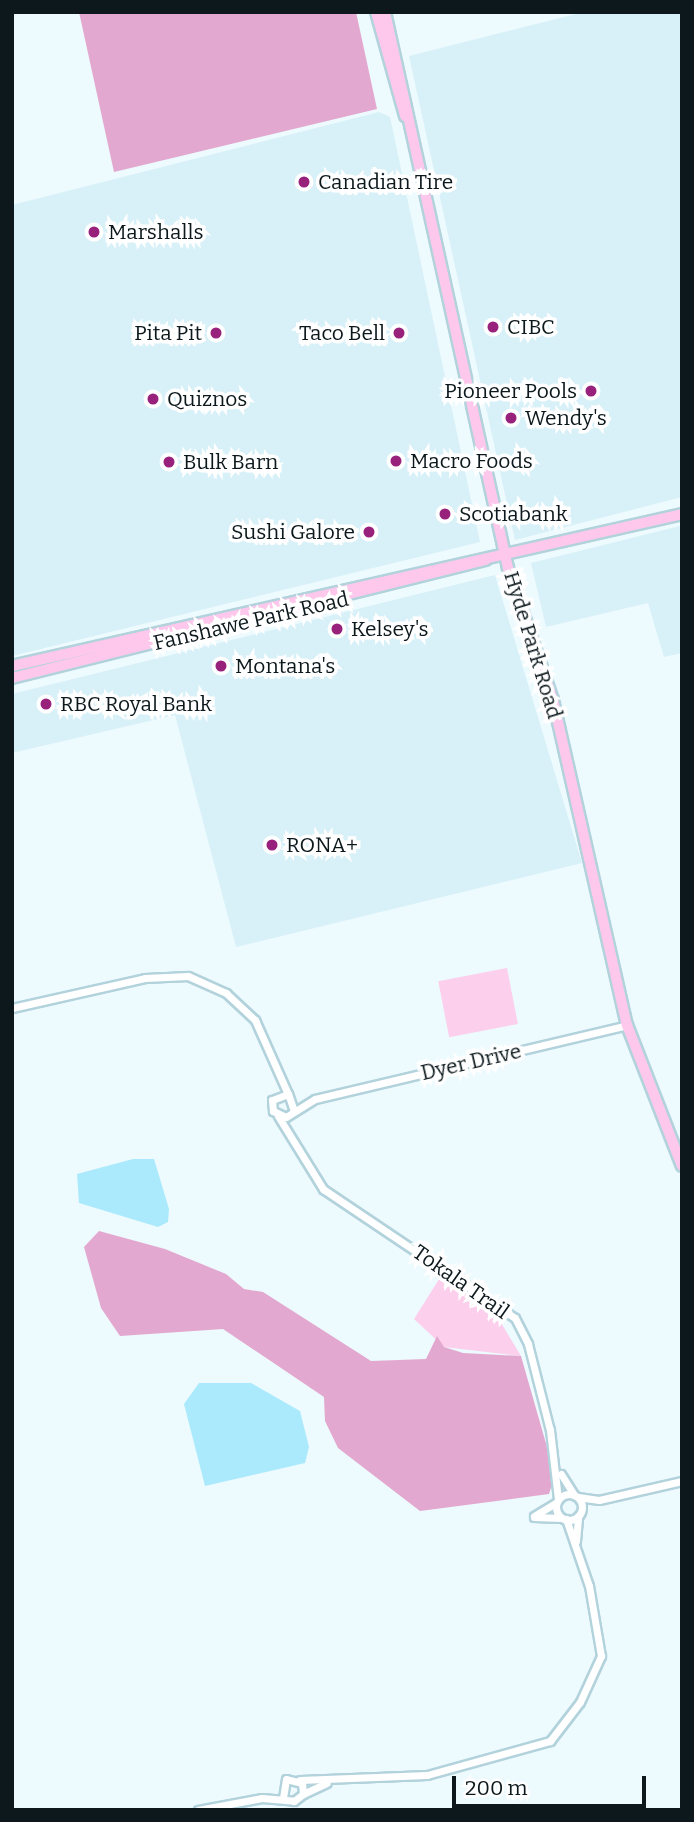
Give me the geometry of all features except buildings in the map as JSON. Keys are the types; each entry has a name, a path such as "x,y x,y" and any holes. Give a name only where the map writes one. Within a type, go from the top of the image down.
{"main road":[{"name":"Hyde Park Road","path":"376,12 395,100 405,117"},
{"name":"Hyde Park Road","path":"385,12 405,117 506,556 553,700 627,1026 682,1166"},
{"name":"Fanshawe Park Road","path":"12,666 415,571 506,556 682,514"},
{"name":"Fanshawe Park Road","path":"12,678 486,560"}],"street":[{"path":"12,1009 145,978 188,976 242,1004 266,1038 276,1070 289,1095"},
{"name":"Dyer Drive","path":"293,1112 315,1099 627,1026"},
{"path":"276,1070 276,1096 272,1108 278,1116 293,1112"},
{"name":"Tokala Trail","path":"289,1095 293,1112 292,1138"},
{"name":"Dyer Drive","path":"276,1096 315,1099"},
{"name":"Tokala Trail","path":"278,1116 309,1172 334,1197 515,1318 528,1344 560,1474 557,1501"},
{"name":"Tokala Trail","path":"560,1474 576,1496"},
{"path":"599,1500 579,1515 564,1519 534,1517 557,1501 576,1496 599,1500 682,1481"},
{"path":"576,1496 579,1515 576,1541"},
{"path":"262,1798 281,1788 289,1778 330,1781 427,1775 550,1741 580,1702 601,1656 576,1541 557,1501"},
{"path":"300,1780 300,1810"},
{"path":"198,1810 262,1798 286,1799 302,1796 330,1781"},
{"path":"281,1788 294,1810"}],"shaded area":[{"path":"79,12 356,12 377,109 114,172"},
{"path":"584,12 682,12 682,497 515,540 409,56"},
{"path":"379,112 390,117 480,542 12,656 12,205"},
{"path":"680,526 682,653 664,657 648,603 546,627 531,563"},
{"path":"495,575 582,863 236,947 175,715 12,753 12,694"},
{"path":"507,968 518,1024 449,1037 438,981"},
{"path":"99,1231 165,1249 226,1274 244,1289 263,1292 371,1361 426,1359 437,1336 444,1347 463,1353 521,1356 555,1475 549,1494 420,1511 338,1448 325,1421 324,1397 223,1329 120,1336 101,1308 84,1247"},
{"path":"441,1276 492,1308 521,1356 444,1347 414,1319"}],"water":[{"path":"133,1159 154,1159 169,1209 168,1222 158,1227 79,1203 77,1174"},
{"path":"199,1383 251,1383 300,1411 309,1447 305,1463 205,1486 184,1404"}],"place":[{"name":"Canadian Tire","path":"304,182"},
{"name":"Marshalls","path":"94,232"},
{"name":"CIBC","path":"493,327"},
{"name":"Pita Pit","path":"216,333"},
{"name":"Taco Bell","path":"399,333"},
{"name":"Pioneer Pools","path":"591,391"},
{"name":"Quiznos","path":"153,399"},
{"name":"Wendy's","path":"511,418"},
{"name":"Macro Foods","path":"396,461"},
{"name":"Bulk Barn","path":"169,462"},
{"name":"Scotiabank","path":"445,514"},
{"name":"Sushi Galore","path":"369,532"},
{"name":"Kelsey's","path":"337,629"},
{"name":"Montana's","path":"221,666"},
{"name":"RBC Royal Bank","path":"46,704"},
{"name":"RONA+","path":"272,845"}]}
